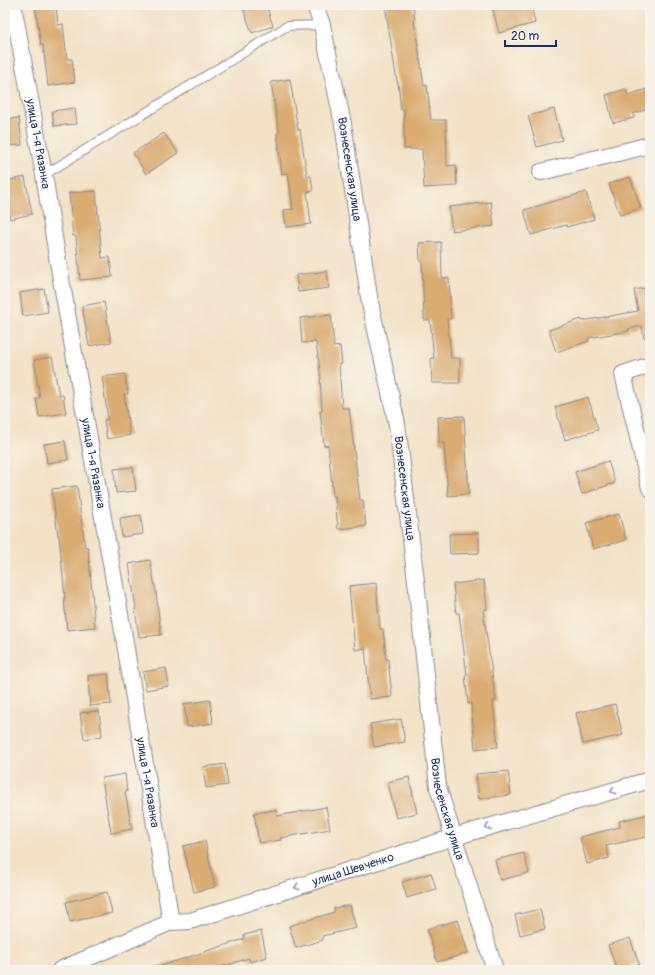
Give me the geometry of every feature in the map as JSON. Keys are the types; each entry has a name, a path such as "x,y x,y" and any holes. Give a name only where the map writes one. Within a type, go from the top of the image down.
{"street":[{"name":"улица 1-я Рязанка","path":"13,5 124,637 171,922"},
{"name":"Вознесенская улица","path":"315,5 322,25 343,124 370,303 397,424 417,589 438,787 495,970"},
{"path":"541,172 650,145"},
{"path":"650,365 623,374 650,488"},
{"name":"улица Шевченко","path":"60,970 171,922 190,921 454,837 650,780"}],"lane":[{"path":"44,175 287,26 322,25"}],"building":[{"path":"35,5 56,5 58,25 63,24 67,59 72,59 75,82 48,86 43,45 41,45"},
{"path":"242,5 266,5 273,26 252,33"},
{"path":"385,5 413,5 424,86 427,85 431,120 446,120 447,166 456,165 457,186 424,188 422,149 404,149 404,109 401,110 398,82"},
{"path":"507,5 531,5 535,23 499,33 493,9"},
{"path":"290,79 298,130 300,129 307,176 311,176 313,191 307,192 311,224 286,227 284,210 293,209 288,173 282,174 277,133 279,132 271,82"},
{"path":"650,88 650,108 633,114 634,118 613,123 606,95 626,89 628,95"},
{"path":"75,108 77,124 54,126 52,111"},
{"path":"554,109 562,140 537,147 528,116"},
{"path":"19,118 22,145 5,146 5,119"},
{"path":"164,133 178,153 146,174 133,153"},
{"path":"25,177 32,214 10,219 5,193 5,181"},
{"path":"630,177 641,208 620,215 609,184"},
{"path":"96,191 102,258 110,257 112,277 80,280 76,236 73,236 69,193"},
{"path":"586,192 594,219 531,235 524,210"},
{"path":"491,202 494,226 452,231 449,207"},
{"path":"441,242 442,278 449,278 451,319 447,319 451,358 460,358 460,383 432,383 431,358 434,358 430,320 424,320 422,261 420,261 419,243"},
{"path":"327,271 329,288 298,292 296,275"},
{"path":"650,287 650,337 644,338 642,326 628,329 629,331 588,338 589,341 556,352 549,330 581,319 582,321 638,311 634,290"},
{"path":"44,289 48,312 23,316 20,293"},
{"path":"104,302 111,342 89,346 82,306"},
{"path":"331,315 334,347 340,346 342,364 339,364 342,408 349,408 360,500 363,500 366,526 338,529 328,445 324,446 320,411 322,411 321,379 316,342 302,343 300,318"},
{"path":"52,357 59,395 63,395 66,413 39,417 36,398 40,398 34,360"},
{"path":"125,374 128,394 124,394 130,435 107,439 104,420 108,419 102,377"},
{"path":"588,397 598,430 565,440 555,407"},
{"path":"464,416 469,494 448,496 444,443 439,443 438,417"},
{"path":"65,441 68,460 47,463 44,444"},
{"path":"608,461 615,483 582,494 575,472"},
{"path":"133,467 136,491 116,493 114,469"},
{"path":"77,486 85,547 88,547 95,627 67,630 59,535 58,536 52,489"},
{"path":"619,514 626,540 593,549 586,523"},
{"path":"141,515 143,534 122,537 120,518"},
{"path":"479,533 479,553 450,554 449,534"},
{"path":"150,560 156,592 161,635 139,637 129,564"},
{"path":"484,580 487,609 483,610 496,701 493,701 498,747 475,749 471,703 468,704 465,675 467,675 459,613 456,613 453,584"},
{"path":"376,583 380,629 383,629 392,697 370,699 365,648 355,650 349,586"},
{"path":"166,668 169,686 146,690 143,672"},
{"path":"108,674 111,704 90,706 88,676"},
{"path":"210,700 213,723 187,727 184,704"},
{"path":"615,704 623,735 583,744 576,713"},
{"path":"99,711 102,736 84,739 80,713"},
{"path":"401,719 405,742 374,747 370,724"},
{"path":"225,764 228,785 206,788 203,767"},
{"path":"508,771 511,795 479,799 476,774"},
{"path":"125,774 127,792 125,792 132,829 111,833 102,778"},
{"path":"409,777 417,813 396,818 388,782"},
{"path":"326,807 330,829 280,838 281,840 259,843 254,813 276,810 277,816"},
{"path":"650,814 650,836 606,846 609,858 587,864 580,837 620,827 619,821"},
{"path":"205,841 215,887 194,892 183,846"},
{"path":"524,853 529,873 500,880 495,860"},
{"path":"431,873 436,889 407,898 402,882"},
{"path":"107,892 112,913 70,922 66,902"},
{"path":"350,905 356,928 322,936 323,940 296,948 289,926 334,912 334,908"},
{"path":"540,909 545,929 520,935 515,915"},
{"path":"458,920 468,953 437,962 427,929"},
{"path":"261,931 267,957 250,962 249,958 211,970 158,970 158,967 244,939 244,935"},
{"path":"630,938 639,964 623,970 617,970 608,945"}]}
